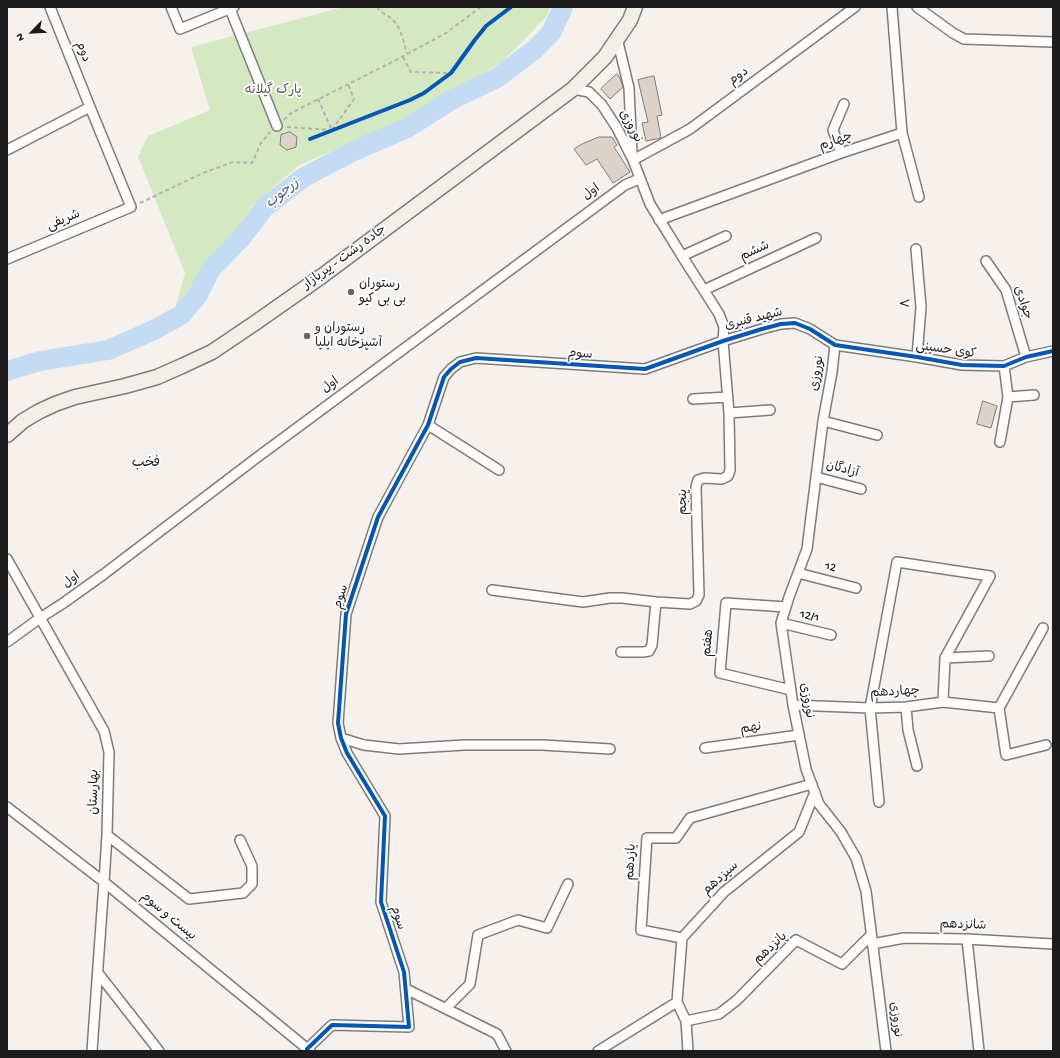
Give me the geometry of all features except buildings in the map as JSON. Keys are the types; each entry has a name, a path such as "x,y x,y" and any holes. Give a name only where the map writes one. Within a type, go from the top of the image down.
{"main road":[{"name":"جاده رشت - پیربازار","path":"7,435 38,412 55,404 75,397 126,386 157,377 182,366 212,352 261,319 322,276 573,88 605,57 630,20 635,7"}],"street":[{"name":"دوم","path":"50,7 131,207"},
{"path":"171,7 180,29 232,8 276,126"},
{"name":"دوم","path":"632,160 690,129 855,7"},
{"path":"892,7 902,133 920,197"},
{"path":"917,7 953,33 964,39 1053,42"},
{"path":"618,38 629,88 632,160"},
{"name":"نوروزی","path":"573,88 589,92 602,105 617,128 650,204 719,314 724,327 722,341"},
{"path":"841,153 833,130 844,104"},
{"path":"7,150 90,107"},
{"name":"چهارم","path":"659,220 841,153 902,133"},
{"name":"اول","path":"7,642 104,574 261,454 625,185 640,178"},
{"name":"شریفی","path":"7,259 131,207"},
{"path":"682,256 726,236"},
{"name":"ششم","path":"704,290 816,238"},
{"name":"۸","path":"916,249 921,307 917,357"},
{"name":"جوادی","path":"986,262 1006,290 1026,357"},
{"name":"شهید قنبری","path":"722,341 781,324 795,323 810,329 835,345"},
{"name":"پنجم","path":"656,602 690,604 696,601 699,595 696,487 698,480 704,478 722,479 728,476 730,470 729,413 722,341"},
{"name":"سوم","path":"308,1050 332,1025 409,1027 404,972 381,902 385,816 347,752 341,738 338,723 346,614 378,517 428,426 444,377 460,362 476,358 646,369 722,341"},
{"name":"نوروزی","path":"835,345 832,372 823,421 807,549 781,623 793,704 806,769 819,804 841,832 856,858 866,891 886,1051"},
{"name":"کوی حسینی","path":"835,345 962,365 1004,366 1026,357 1053,351"},
{"path":"1000,442 1008,396 1004,366"},
{"path":"1008,396 1034,395"},
{"path":"693,399 728,397"},
{"path":"729,413 770,410"},
{"path":"823,421 877,434"},
{"path":"428,426 499,470"},
{"name":"آزادگان","path":"816,477 861,489"},
{"name":"بهارستان","path":"7,559 104,731 109,752 107,834 92,1051"},
{"path":"879,802 870,708 897,562 990,576 946,658 943,702"},
{"name":"12","path":"798,573 856,588"},
{"path":"492,590 583,602 610,598 656,602 652,645 649,651 621,652"},
{"name":"هفتم","path":"786,606 726,603 720,673 791,690"},
{"name":"12/1","path":"781,623 831,635"},
{"path":"1043,628 999,708 1006,755 1046,745"},
{"path":"946,658 989,656"},
{"name":"چهاردهم","path":"793,704 870,708 906,707 943,702 999,708"},
{"path":"906,707 908,730 917,766"},
{"name":"نهم","path":"706,748 799,735"},
{"path":"341,738 364,745 399,749 542,745 610,749"},
{"name":"یازدهم","path":"682,938 641,930 647,838 676,838 690,818 813,788"},
{"name":"سیزدهم","path":"682,938 724,892 799,832 813,788"},
{"name":"بیست و سوم","path":"7,807 104,882 308,1050"},
{"path":"107,834 189,899 243,893 252,884 252,866 240,840"},
{"path":"446,1008 470,984 478,935 518,920 547,928 568,884"},
{"path":"682,938 678,1002 686,1021 688,1051"},
{"name":"شانزدهم","path":"872,940 904,938 967,939 1053,944"},
{"path":"967,939 979,1051"},
{"name":"پانزدهم","path":"686,1021 719,1014 737,1000 796,940 842,964 872,940"},
{"path":"98,973 159,1051"},
{"path":"406,989 496,1034 506,1051"},
{"path":"598,1051 678,1002"}],"path":[{"path":"377,7 382,14 390,18 396,24 407,54"},
{"path":"131,207 203,173 233,162 252,163 261,143 276,126 290,114 446,33 481,7"},
{"path":"403,56 412,72 450,73"},
{"path":"446,77 455,66"},
{"path":"332,130 354,99 348,84"},
{"path":"318,99 332,130"},
{"path":"276,126 332,130"},
{"path":"325,133 339,127"}],"green space":[{"name":"پارک گیلانه","path":"344,7 550,7 546,17 502,62 411,118 299,165 253,205 198,281 176,306 185,273 138,157 148,136 210,110 191,47"}],"waterway":[{"name":"زرجوب","path":"7,371 40,361 108,350 154,330 181,315 197,296 211,269 241,238 265,207 304,177 356,150 407,128 453,99 497,78 534,50 551,33 563,7"}],"cycle path":[{"path":"310,139 410,100 424,93 451,73 486,26 511,7"},
{"path":"307,1051 307,1049 332,1025 409,1027 404,972 381,902 385,816 347,753 341,738 338,723 346,614 378,517 428,425 444,377 451,369 460,362 476,358 645,369 723,341 762,329 781,324 795,323 810,329 835,345 962,365 1004,366 1026,357 1053,351"}],"place":[{"name":"رستوران بی بی کیو","path":"351,292"},
{"name":"رستوران و آشپزخانه ایلیا","path":"307,336"}],"district":[{"name":"فخب","path":"146,464"}]}
